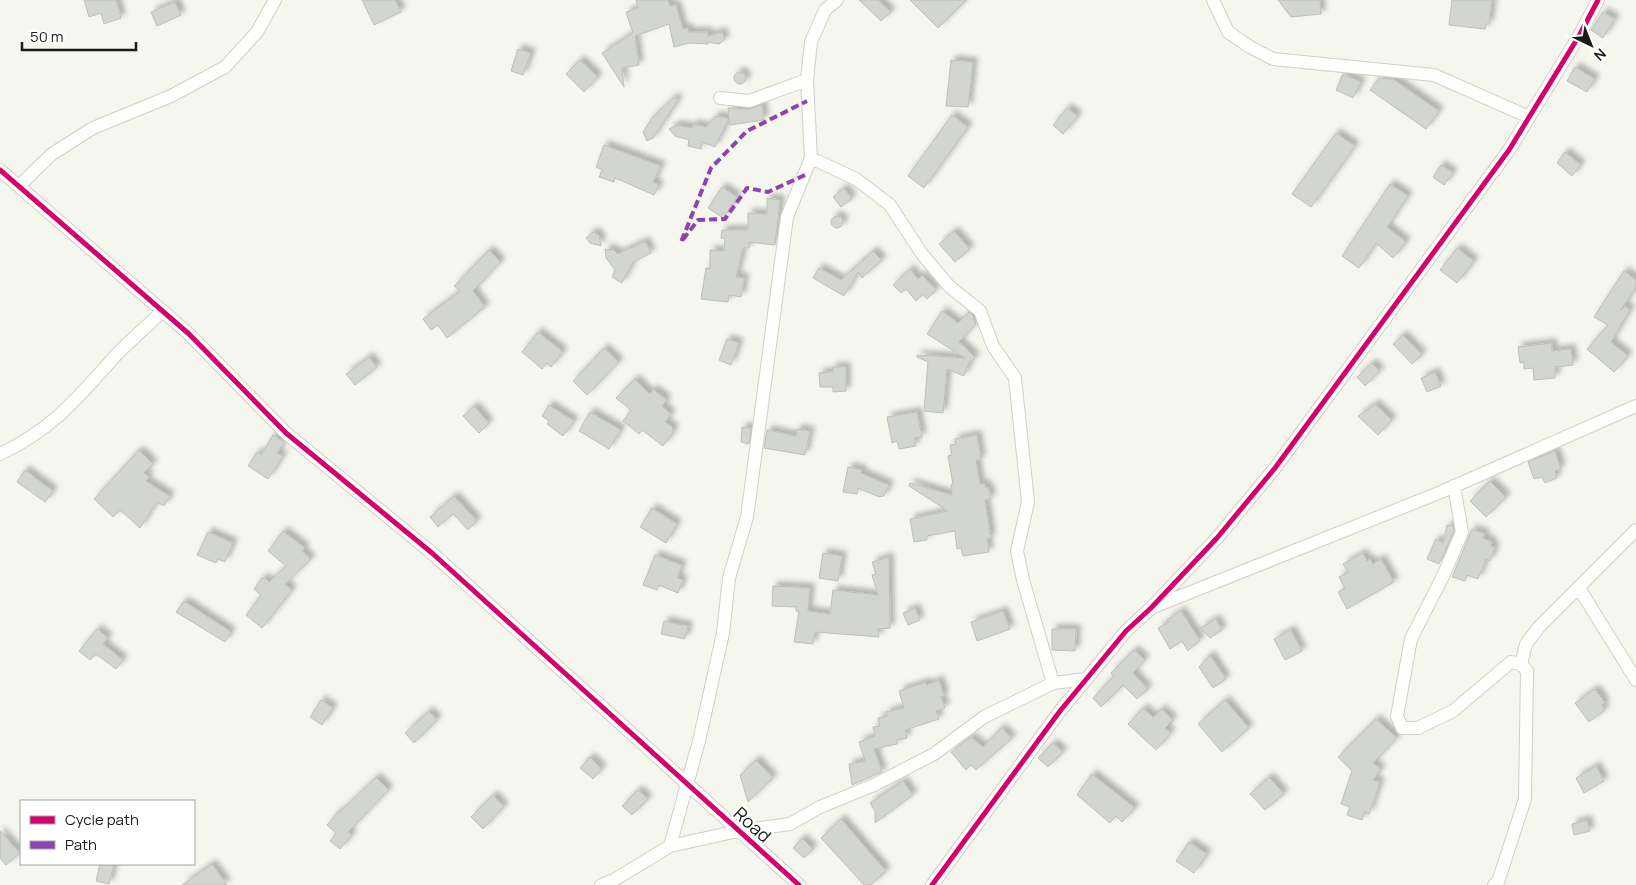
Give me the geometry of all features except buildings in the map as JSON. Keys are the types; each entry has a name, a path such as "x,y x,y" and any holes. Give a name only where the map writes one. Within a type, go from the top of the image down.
{"street":[{"path":"19,186 52,154 93,128 171,96 225,68 257,32 275,0"},
{"path":"670,846 687,786 723,633 730,578 747,517 787,217 811,158 807,80 811,42 823,5 837,0"},
{"path":"1213,0 1228,32 1250,47 1273,59 1434,75 1529,116"},
{"path":"932,885 1060,710 1126,631 1151,608 1217,538 1275,468 1509,150 1579,36 1598,0"},
{"path":"720,98 749,101 807,80"},
{"path":"811,158 856,179 890,205 922,254 948,286 980,311 993,346 1015,378 1028,502 1017,551 1023,580 1053,683"},
{"name":"Road","path":"0,170 189,334 286,433 432,553 687,786 799,885"},
{"path":"0,454 28,440 67,410 120,352 163,311"},
{"path":"1151,608 1454,486 1636,406"},
{"path":"1454,486 1462,532 1443,576 1411,639 1397,716 1402,728 1418,728 1453,711 1511,662 1521,664 1527,671 1525,799 1498,882 1494,885"},
{"path":"1521,664 1526,644 1636,530"},
{"path":"1579,588 1636,680"},
{"path":"601,885 614,880 670,846 738,831 790,824 828,803 874,785 934,754 984,717 1053,683 1086,679"}],"marked path":[{"path":"805,175 768,192 747,188 725,219 698,220 681,242 711,168 747,131 807,101"}],"cycle path":[{"path":"932,885 1060,711 1126,631 1151,608 1217,538 1275,468 1509,150 1579,36 1598,0"},
{"path":"0,170 189,334 286,433 432,553 799,885"}]}
